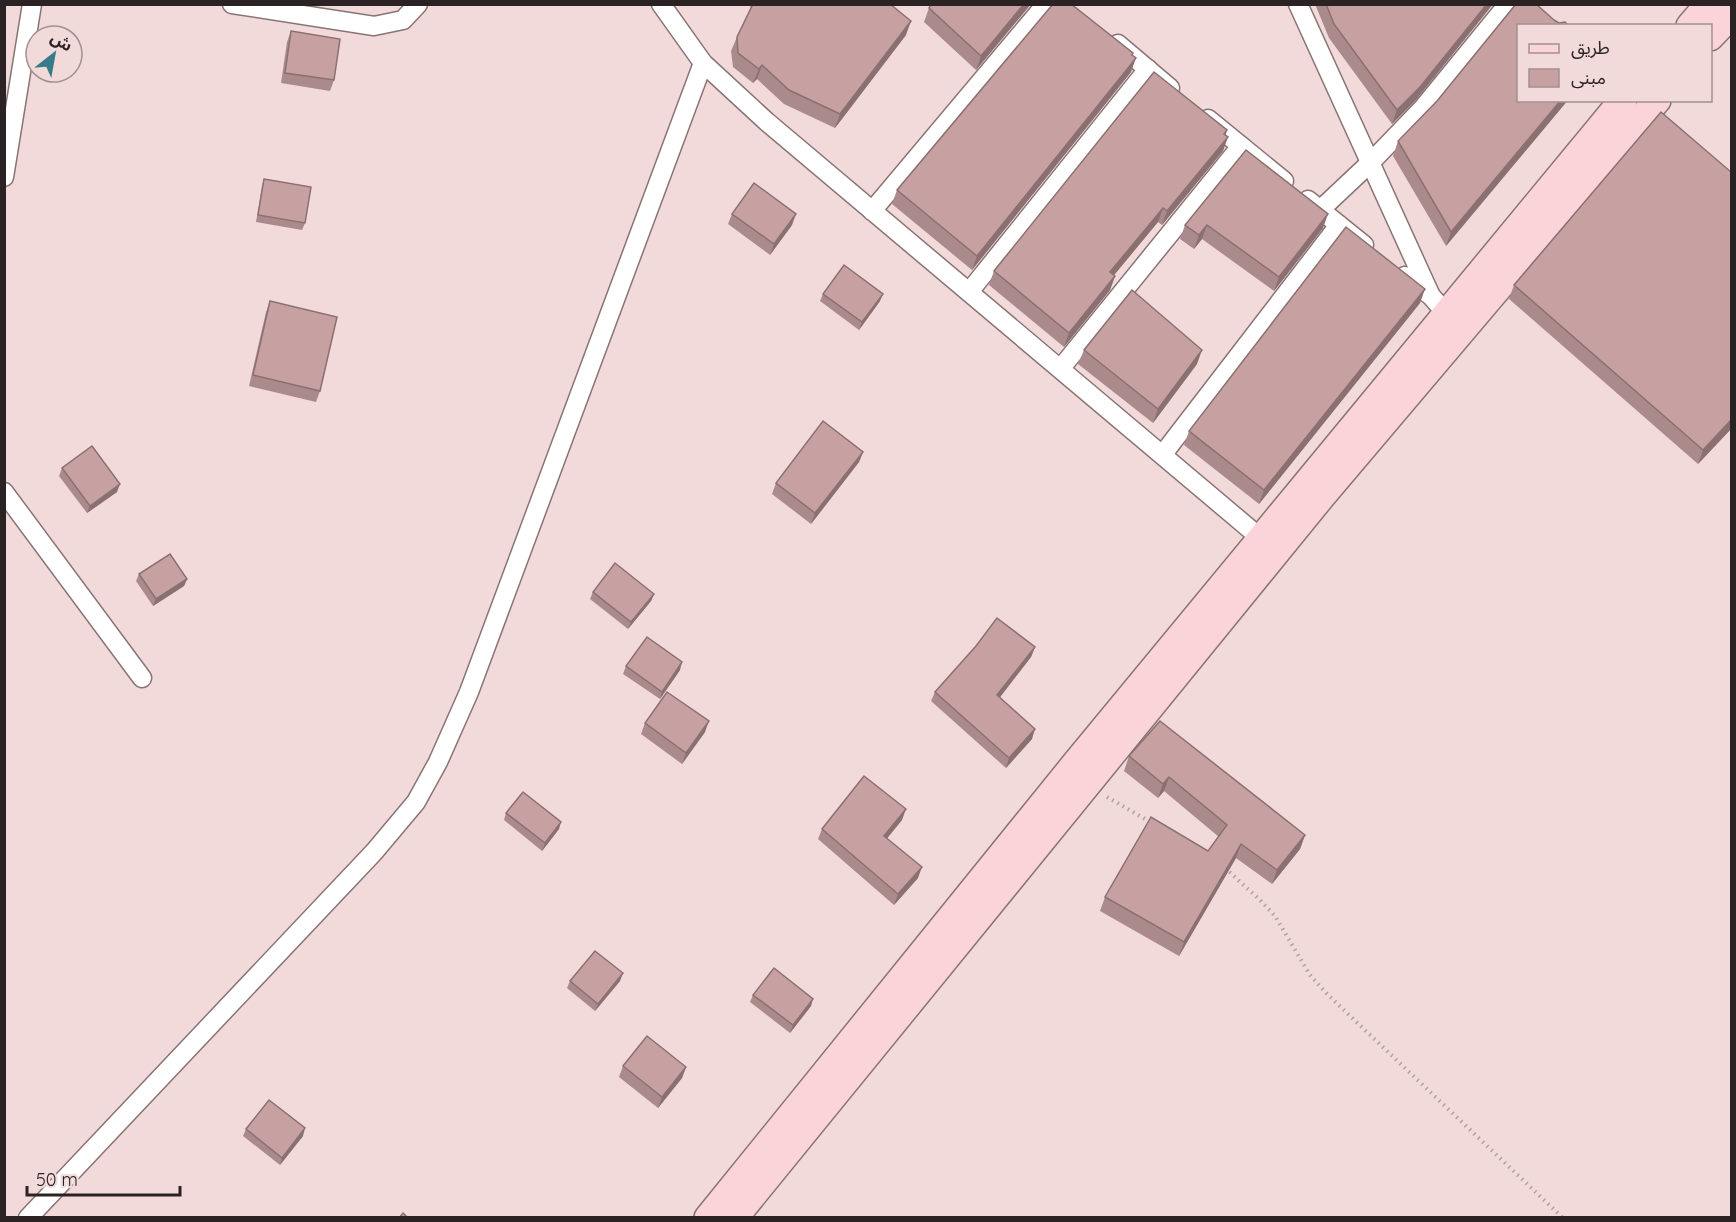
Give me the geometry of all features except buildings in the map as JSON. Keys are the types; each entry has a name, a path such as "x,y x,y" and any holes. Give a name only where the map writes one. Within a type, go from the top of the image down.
{"main road":[{"path":"1692,24 1709,4"},
{"path":"1712,35 1731,14"},
{"path":"734,1218 1087,785 1446,313 1621,102"},
{"path":"1446,313 1654,102"},
{"path":"708,1218 1269,545"}],"street":[{"path":"4,177 32,4"},
{"path":"232,4 374,26 403,20 418,4"},
{"path":"661,4 703,63 768,122 1269,545"},
{"path":"872,211 1046,4"},
{"path":"1298,4 1371,162 1446,313"},
{"path":"1320,210 1423,108 1508,4"},
{"path":"1106,34 1182,97"},
{"path":"28,1218 374,852 416,802 438,762 469,692 703,63"},
{"path":"969,292 1148,69"},
{"path":"1199,111 1376,253"},
{"path":"1061,368 1241,146"},
{"path":"1163,454 1339,225"},
{"path":"1394,267 1446,313"},
{"path":"4,492 142,678"}],"path":[{"path":"1087,785 1156,825"},
{"path":"1224,867 1275,916 1310,975 1327,994 1563,1218"}]}
